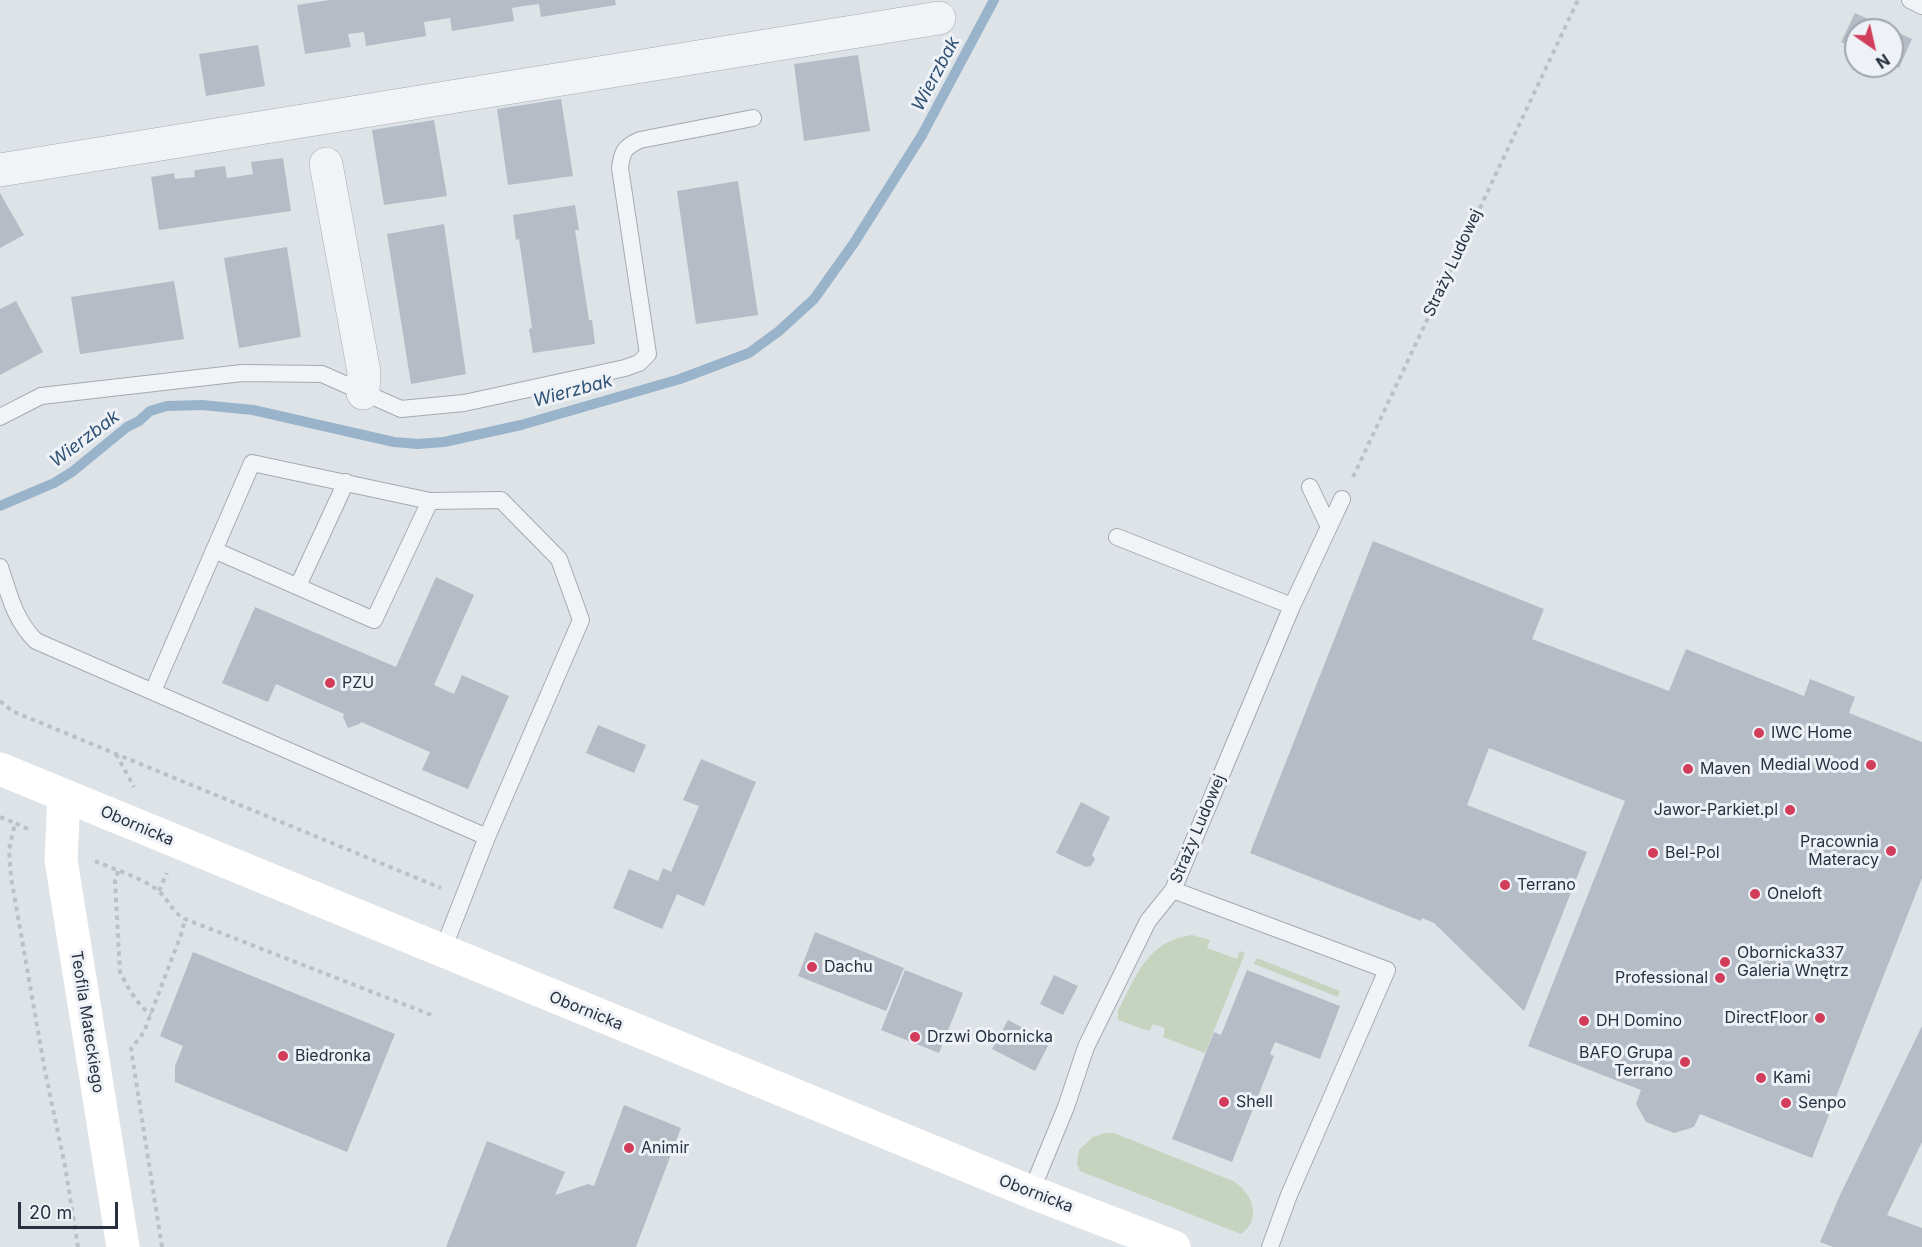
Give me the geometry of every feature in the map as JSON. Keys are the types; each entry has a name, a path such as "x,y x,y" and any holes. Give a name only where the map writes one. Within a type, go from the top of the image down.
{"main road":[{"name":"Obornicka","path":"0,769 1031,1192 1174,1247"},
{"name":"Teofila Mateckiego","path":"64,796 61,860 123,1247"}],"street":[{"path":"0,170 939,18"},
{"path":"326,164 363,372 363,393"}],"lane":[{"path":"1910,0 1922,6"},
{"path":"0,417 41,396 242,373 322,374 402,409 464,403 639,363 648,354 620,168 622,153 627,146 640,140 753,118"},
{"path":"153,691 252,463 430,501 501,500 559,559 581,620 487,837 442,952"},
{"path":"298,586 346,482"},
{"path":"1310,488 1329,527"},
{"name":"Straży Ludowej","path":"1031,1192 1066,1107 1086,1047 1148,921 1173,890 1292,606 1342,499"},
{"path":"214,550 374,620 430,501"},
{"path":"1117,537 1292,606"},
{"path":"0,567 18,619 25,631 36,641 487,837"},
{"path":"1173,890 1387,970 1289,1195 1270,1247"}],"path":[{"name":"Straży Ludowej","path":"1342,499 1578,0"},
{"path":"0,701 12,711 464,897"},
{"path":"115,753 139,796"},
{"path":"0,817 36,833"},
{"path":"15,823 9,850 11,877 78,1247"},
{"path":"95,861 159,891 176,914 185,919 434,1016"},
{"path":"118,871 115,881 120,972 144,1009 151,1015"},
{"path":"162,1247 130,1049 144,1032 185,919"}],"green space":[{"path":"1192,935 1210,940 1207,948 1237,959 1240,951 1245,953 1205,1053 1163,1037 1165,1028 1153,1024 1149,1031 1118,1020 1118,1011 1145,962 1164,944"},
{"path":"1257,958 1340,991 1338,997 1254,964"},
{"path":"1114,1133 1233,1181 1250,1199 1253,1214 1248,1228 1241,1234 1080,1171 1077,1164 1079,1150 1093,1137"}],"building":[{"path":"330,0 615,0 616,5 541,17 539,4 524,6 512,8 514,21 452,31 450,18 424,22 426,36 366,46 364,32 348,34 351,47 305,54 297,5"},
{"path":"1855,13 1866,18 1853,18"},
{"path":"1904,35 1912,39 1904,57"},
{"path":"258,45 265,86 206,96 199,54"},
{"path":"858,55 870,131 804,141 794,64"},
{"path":"561,99 573,176 508,185 497,109"},
{"path":"434,120 447,196 384,205 372,130"},
{"path":"283,158 291,211 159,230 151,177 174,173 175,179 195,177 194,171 196,170 225,166 227,178 241,176 253,174 251,162"},
{"path":"738,181 758,315 696,324 677,191"},
{"path":"0,193 24,235 0,248"},
{"path":"575,205 579,230 575,230 595,344 533,353 529,329 532,328 519,239 516,240 513,215"},
{"path":"444,224 466,374 411,384 387,234"},
{"path":"287,247 301,337 239,348 224,258"},
{"path":"174,281 184,339 80,354 71,297"},
{"path":"16,301 43,352 0,375 0,309"},
{"path":"1373,541 1544,609 1532,639 1669,691 1686,649 1804,696 1810,679 1855,697 1849,713 1922,742 1922,878 1812,1158 1700,1114 1694,1127 1674,1133 1646,1122 1636,1104 1641,1090 1528,1046 1625,801 1489,748 1467,805 1587,852 1524,1011 1434,923 1422,918 1421,921 1250,853"},
{"name":"PZU","path":"436,577 474,595 434,685 454,694 462,675 509,696 468,789 422,770 430,752 361,722 348,728 344,714 276,684 268,702 222,683 255,607 396,667"},
{"path":"598,725 646,745 634,773 586,753"},
{"path":"701,759 756,782 704,906 677,894 662,929 613,908 629,869 658,881 663,868 671,872 699,806 683,800"},
{"path":"1081,802 1110,817 1092,855 1095,859 1091,866 1086,867 1056,853"},
{"path":"815,932 904,968 886,1011 798,976"},
{"name":"Biedronka","path":"193,952 395,1034 347,1152 175,1082 175,1066 183,1046 160,1036"},
{"path":"905,970 963,993 939,1053 881,1030"},
{"path":"1247,970 1340,1006 1320,1059 1275,1042 1270,1054 1274,1056 1232,1162 1172,1139 1214,1032 1221,1035"},
{"path":"1054,975 1078,986 1063,1015 1040,1004"},
{"path":"1008,1020 1050,1042 1035,1071 992,1049"},
{"path":"1922,1026 1922,1142 1887,1215 1922,1228 1922,1247 1833,1247 1820,1242 1840,1195"},
{"path":"624,1105 681,1128 636,1247 446,1247 487,1141 565,1172 555,1195 588,1184 594,1186"}],"waterway":[{"name":"Wierzbak","path":"0,506 54,483 72,472 150,411 167,406 202,405 253,410 394,442 418,444 444,442 521,425 680,379 749,353 779,331 814,299 854,243 922,135 994,0"}],"place":[{"name":"PZU","path":"330,683"},
{"name":"IWC Home","path":"1759,733"},
{"name":"Medial Wood","path":"1871,765"},
{"name":"Maven","path":"1688,769"},
{"name":"Jawor-Parkiet.pl","path":"1790,810"},
{"name":"Pracownia Materacy","path":"1891,851"},
{"name":"Bel-Pol","path":"1653,853"},
{"name":"Terrano","path":"1505,885"},
{"name":"Oneloft","path":"1755,894"},
{"name":"Obornicka337 Galeria Wnętrz","path":"1725,962"},
{"name":"Dachu","path":"812,967"},
{"name":"Professional","path":"1720,978"},
{"name":"DirectFloor","path":"1820,1018"},
{"name":"DH Domino","path":"1584,1021"},
{"name":"Drzwi Obornicka","path":"915,1037"},
{"name":"Biedronka","path":"283,1056"},
{"name":"BAFO Grupa Terrano","path":"1685,1062"},
{"name":"Kami","path":"1761,1078"},
{"name":"Shell","path":"1224,1102"},
{"name":"Senpo","path":"1786,1103"},
{"name":"Animir","path":"629,1148"}]}
